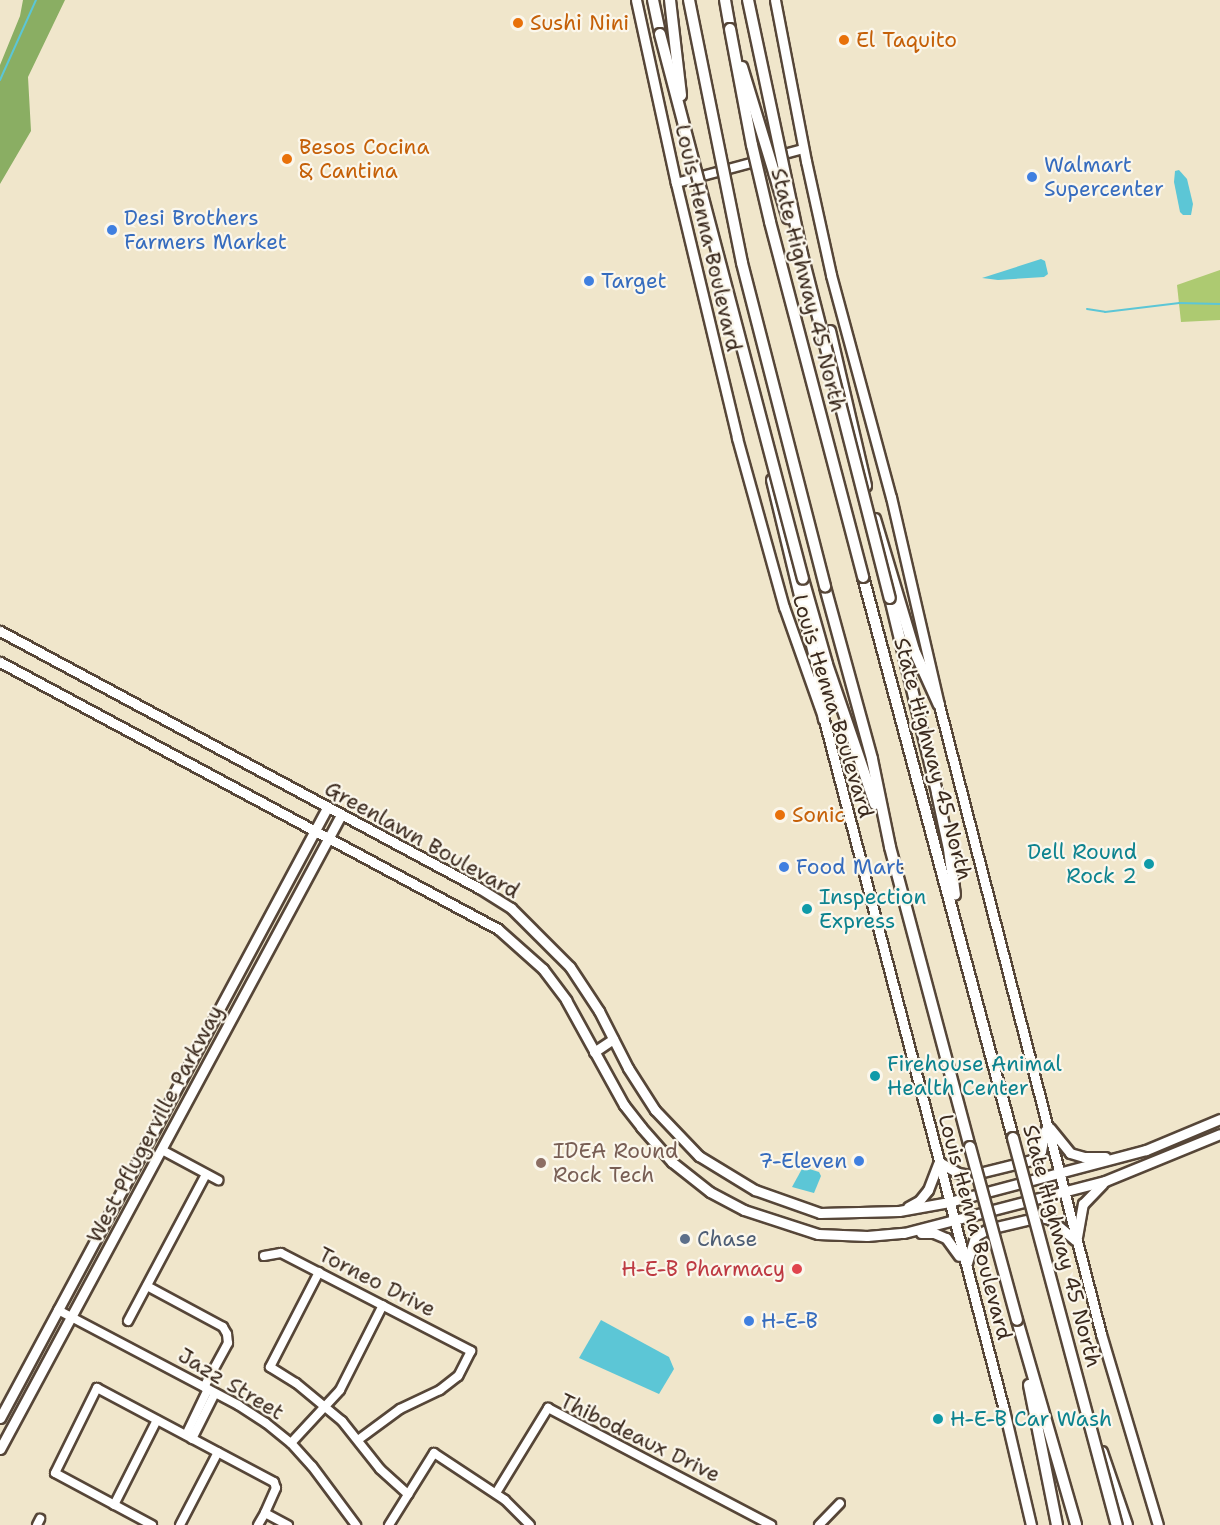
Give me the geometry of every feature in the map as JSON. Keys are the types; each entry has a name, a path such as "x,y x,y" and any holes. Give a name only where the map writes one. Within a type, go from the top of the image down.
{"highway":[{"path":"653,0 670,73 803,579 827,664 890,847"},
{"path":"670,0 683,103 739,356 769,468"},
{"path":"689,0 742,264 872,759 890,847 1017,1320 1076,1525"},
{"name":"State Highway 45 North","path":"724,0 752,145 770,222 1117,1525"},
{"path":"748,0 802,254 890,598 949,849 960,934"},
{"path":"730,29 791,230 830,331 867,486"},
{"path":"772,480 818,670 824,720"},
{"path":"869,499 914,650 939,705"},
{"path":"1017,1320 1057,1525"},
{"path":"1082,1394 1127,1525"}],"main road":[{"name":"Louis Henna Boulevard","path":"636,0 676,183 737,438 784,607 824,720 1004,1410 1031,1525"},
{"path":"775,0 803,148 831,275 891,497 939,705 1063,1194 1101,1334 1158,1525"},
{"name":"Greenlawn Boulevard","path":"0,631 479,888 511,908 570,967 599,1011 628,1068 655,1110 688,1146 727,1176 755,1190 820,1213 899,1211 949,1202 1164,1144 1220,1119"},
{"name":"Greenlawn Boulevard","path":"0,662 328,840 498,929 543,969 566,1000 594,1052 641,1127 672,1162 710,1192 744,1210 819,1234 867,1236 904,1233 1105,1182 1187,1150 1220,1134"},
{"name":"West Pflugerville Parkway","path":"0,1418 327,808"},
{"name":"West Pflugerville Parkway","path":"0,1449 341,815"},
{"path":"594,1052 613,1040"},
{"path":"188,1068 202,1076"},
{"path":"1046,1121 1063,1147 1070,1153 1084,1157 1119,1156"},
{"path":"899,1211 919,1201 928,1190 935,1178 939,1162 958,1173 971,1175 1032,1160 1041,1151 1046,1121"},
{"path":"1187,1150 1202,1137 1204,1127"},
{"path":"1076,1242 1079,1215 1083,1204 1105,1182"},
{"path":"967,1269 969,1250 975,1236 987,1229 1039,1217 1050,1219 1076,1242"},
{"path":"904,1233 934,1233 946,1238 967,1269"}],"street":[{"path":"676,183 803,148"},
{"path":"162,1150 218,1180"},
{"path":"128,1321 206,1174"},
{"name":"Torneo Drive","path":"264,1256 281,1253 471,1351 458,1376 440,1390 400,1409 358,1440"},
{"path":"319,1272 270,1367 297,1383 325,1406 358,1440 387,1477 408,1494"},
{"path":"147,1286 223,1327 227,1334 228,1343 189,1437"},
{"path":"291,1443 340,1390 383,1305"},
{"name":"Jazz Street","path":"58,1310 72,1315 267,1423 291,1443 312,1466 357,1525"},
{"path":"152,1525 55,1473 97,1388 274,1482 276,1488 258,1525"},
{"name":"Thibodeaux Drive","path":"496,1493 548,1408 771,1525"},
{"path":"114,1504 157,1420"},
{"path":"180,1525 218,1452"},
{"path":"389,1525 434,1453 496,1493 530,1525"},
{"path":"819,1525 840,1503"},
{"path":"265,1513 288,1525"}],"green space":[{"path":"23,0 65,0 28,77 31,131 0,184 0,65 20,16"},
{"path":"1220,270 1220,320 1181,322 1177,285"}],"water":[{"path":"1179,170 1187,179 1193,204 1191,215 1183,215 1180,212 1174,182 1175,171"},
{"path":"1041,259 1045,261 1048,274 1044,277 998,280 982,278"},
{"path":"803,1167 819,1172 821,1176 814,1193 792,1187"},
{"path":"601,1320 669,1357 674,1369 659,1394 579,1358"}],"waterway":[{"path":"0,80 36,0"},
{"path":"1087,309 1105,312 1179,303 1220,304"}],"place":[{"name":"Sushi Nini","path":"518,23"},
{"name":"El Taquito","path":"844,40"},
{"name":"Besos Cocina & Cantina","path":"287,159"},
{"name":"Walmart Supercenter","path":"1032,177"},
{"name":"Desi Brothers Farmers Market","path":"112,230"},
{"name":"Target","path":"589,281"},
{"name":"Sonic","path":"780,815"},
{"name":"Dell Round Rock 2","path":"1149,864"},
{"name":"Food Mart","path":"784,867"},
{"name":"Inspection Express","path":"807,909"},
{"name":"Firehouse Animal Health Center","path":"875,1076"},
{"name":"7-Eleven","path":"859,1161"},
{"name":"IDEA Round Rock Tech","path":"541,1163"},
{"name":"Chase","path":"685,1239"},
{"name":"H-E-B Pharmacy","path":"797,1269"},
{"name":"H-E-B","path":"749,1321"},
{"name":"H-E-B Car Wash","path":"938,1419"}]}
